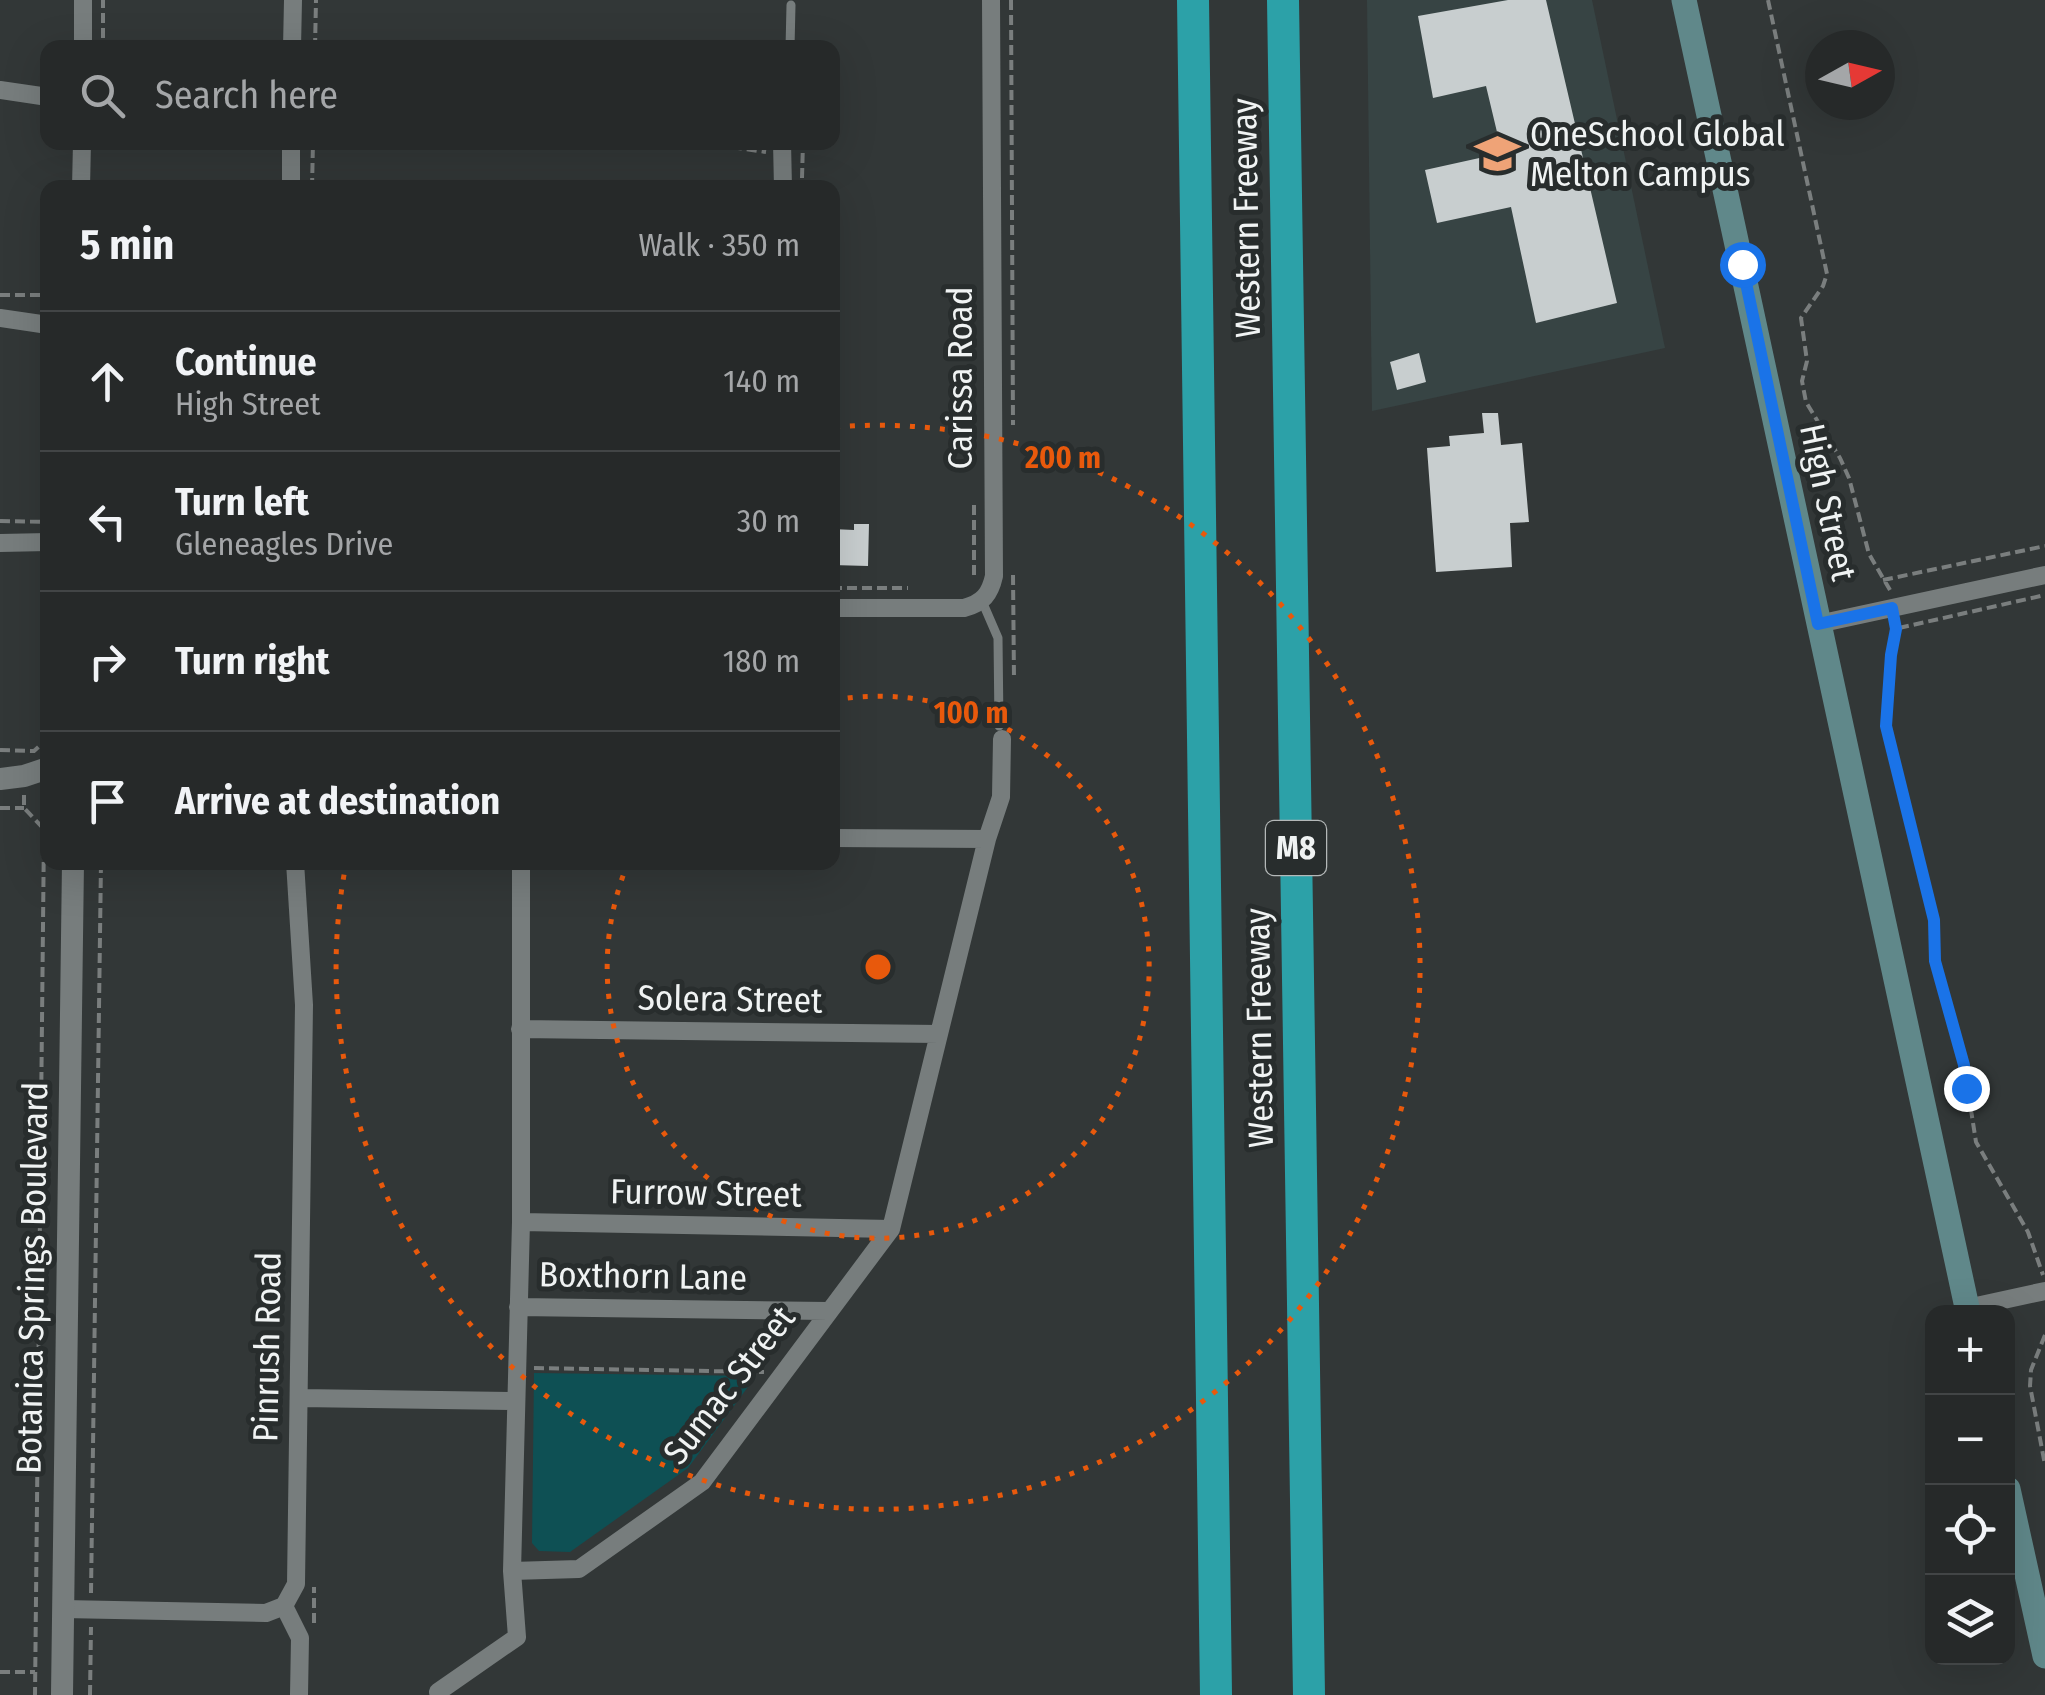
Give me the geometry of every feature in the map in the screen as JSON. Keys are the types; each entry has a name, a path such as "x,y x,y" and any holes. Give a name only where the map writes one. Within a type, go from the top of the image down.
{"highway":[{"name":"Western Freeway","path":"1193,0 1216,1695"},
{"name":"Western Freeway","path":"1283,0 1309,1695"}],"main road":[{"name":"High Street","path":"1684,0 1967,1305"},
{"path":"2015,1521 2045,1656"}],"street":[{"path":"83,0 83,40"},
{"path":"292,40 293,0"},
{"name":"Carissa Road","path":"982,601 994,576 991,0"},
{"path":"0,90 40,96"},
{"path":"81,180 82,150"},
{"path":"290,180 291,150"},
{"path":"783,150 783,180"},
{"path":"0,318 40,323"},
{"path":"0,543 40,542"},
{"path":"1818,624 2045,574"},
{"path":"840,608 964,608 982,601"},
{"name":"Sumac Street","path":"512,1571 579,1569 702,1482 891,1229 1001,797 1001,732"},
{"path":"6,779 40,770"},
{"path":"6,779 40,788"},
{"path":"840,838 987,840"},
{"name":"Botanica Springs Boulevard","path":"62,1695 73,870"},
{"name":"Pinrush Road","path":"284,1606 296,1584 300,1398 304,1005 296,870"},
{"path":"438,1692 516,1637 512,1571 521,1222 521,870"},
{"name":"Solera Street","path":"520,1029 939,1034"},
{"name":"Furrow Street","path":"521,1222 891,1229"},
{"path":"1988,1305 2045,1291"},
{"name":"Boxthorn Lane","path":"518,1307 828,1310"},
{"path":"300,1398 514,1400"},
{"path":"63,1609 266,1613 284,1606 300,1638 299,1695"}],"lane":[{"path":"790,40 791,5"},
{"path":"982,601 998,638 1001,732"}],"path":[{"path":"102,40 103,0"},
{"path":"315,40 316,0"},
{"path":"1011,0 1013,426"},
{"path":"1768,0 1827,274 1824,286 1801,318 1807,362 1803,388 1806,402 1849,478 1861,532 1890,588 1896,629 1886,726 1934,920 1940,984 1964,1065 1976,1142 2031,1239 2045,1280"},
{"path":"312,180 313,150"},
{"path":"753,150 768,152 771,165 784,166"},
{"path":"802,180 803,150"},
{"path":"0,294 40,295"},
{"path":"974,499 974,579"},
{"path":"0,521 40,522"},
{"path":"1883,580 2045,546"},
{"path":"1013,562 1014,694"},
{"path":"840,588 908,588"},
{"path":"1896,629 2045,595"},
{"path":"0,750 34,750 40,745"},
{"path":"0,808 24,808"},
{"path":"35,1695 45,870"},
{"path":"90,1695 102,870"},
{"path":"2045,1335 2031,1370 2030,1386 2045,1465"},
{"path":"516,1368 784,1372"},
{"path":"0,1672 35,1672"}],"shaded area":[{"name":"OneSchool Global Melton Campus","path":"1367,0 1592,0 1665,348 1372,411"},
{"path":"534,1373 756,1376 688,1468 570,1552 539,1551 532,1543"}],"building":[{"path":"1508,0 1546,0 1617,303 1536,323 1511,207 1437,223 1425,170 1502,153 1486,86 1433,98 1418,16"},
{"path":"1419,353 1426,382 1397,390 1390,362"},
{"path":"1482,413 1498,413 1501,445 1522,443 1529,522 1510,523 1512,567 1436,572 1427,448 1450,446 1449,436 1484,433"},
{"path":"854,524 869,524 868,566 840,565 840,529 854,530"}],"place":[{"name":"OneSchool Global Melton Campus","path":"1497,154"}],"route":[{"path":"1742,264 1818,624 1892,608 1896,629 1886,726 1934,920 1935,961 1964,1065 1966,1088"}]}
